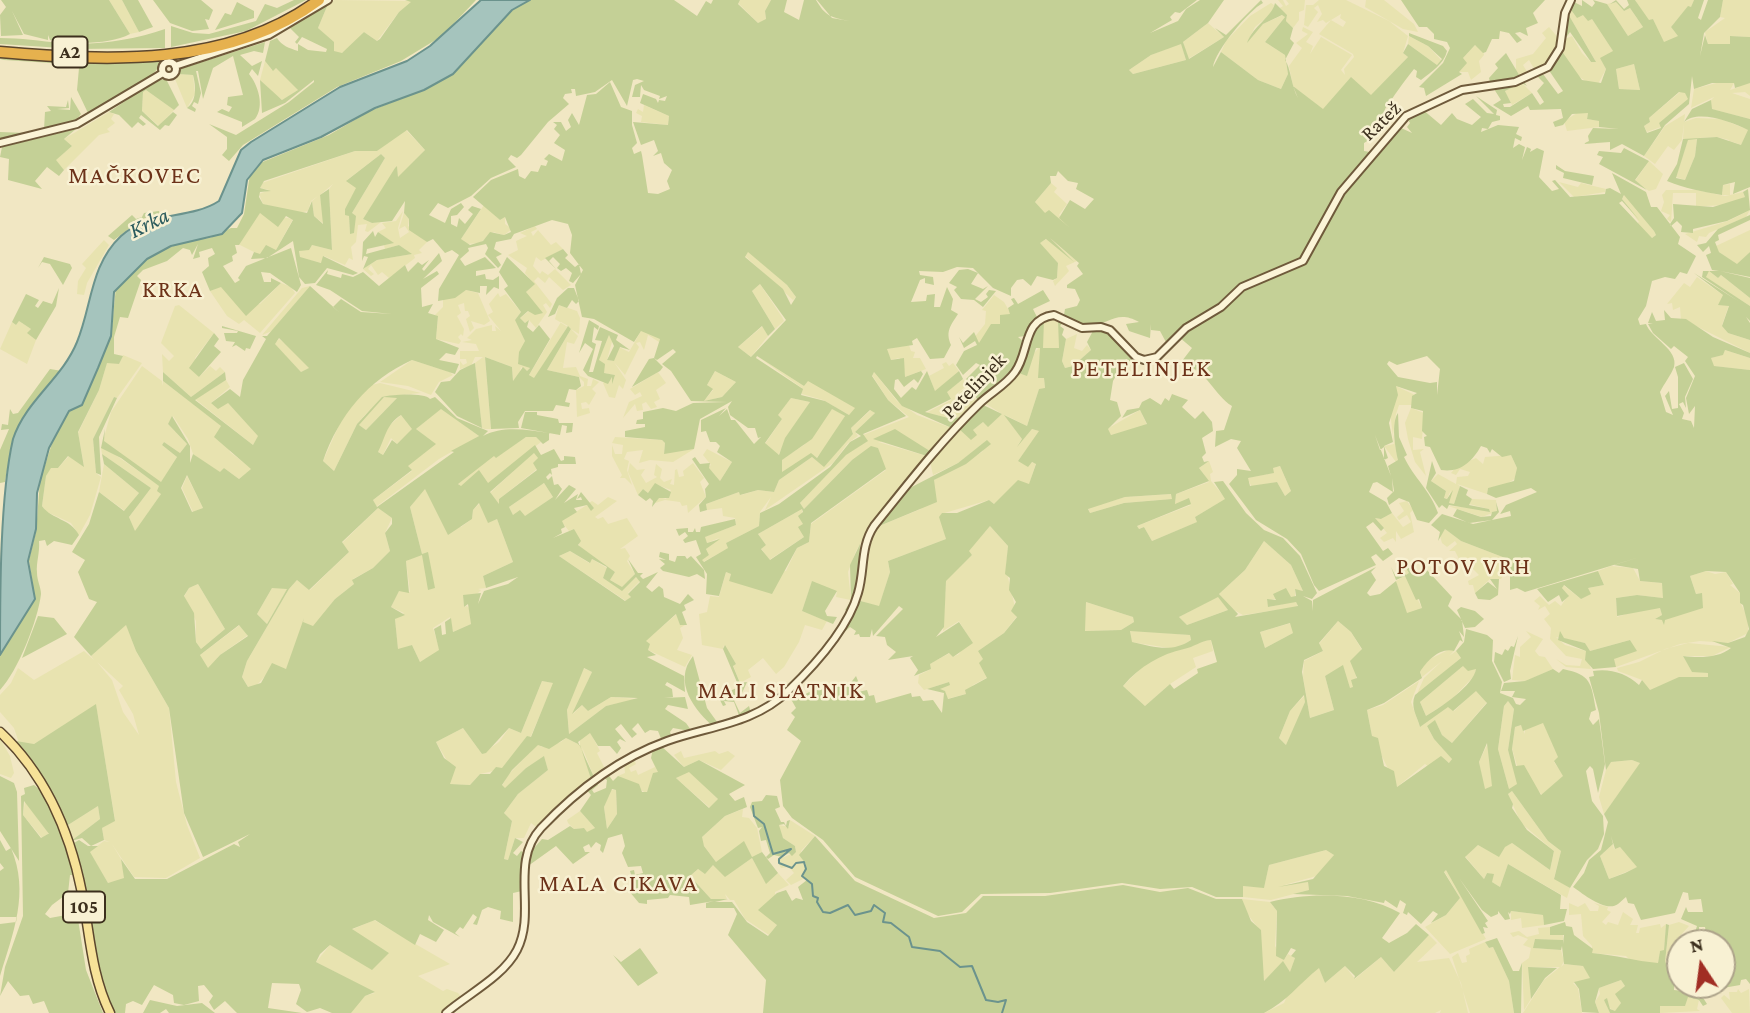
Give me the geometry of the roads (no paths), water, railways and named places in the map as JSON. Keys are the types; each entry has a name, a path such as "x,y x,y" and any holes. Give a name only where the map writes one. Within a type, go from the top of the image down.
{"highway":[{"name":"A2","path":"201,49 261,28 312,0"},
{"name":"A2","path":"0,49 139,54 201,49 266,31 319,0"}],"main road":[{"path":"0,144 76,124 163,72 173,75 175,66 269,35 328,0"},
{"name":"Ratež","path":"1227,302 1246,284 1303,261 1341,191 1406,116 1462,90 1515,82 1548,67 1560,48 1564,13 1571,0"},
{"name":"Petelinjek","path":"446,1013 501,969 518,947 524,918 525,866 530,843 541,829 607,770 664,742 728,725 769,706 789,691 836,635 858,592 865,543 874,526 979,404 1013,375 1022,361 1027,336 1038,321 1054,315 1082,328 1104,327 1116,334 1131,354 1149,359 1161,353 1186,328 1227,302"},
{"name":"105","path":"0,732 32,767 64,827 82,894 96,975 110,1013"}],"water":[{"name":"Krka","path":"481,0 530,0 512,10 453,74 424,90 375,108 321,137 263,160 247,180 242,213 222,234 171,246 147,259 114,292 111,336 82,405 69,411 49,448 37,493 36,529 28,561 35,599 0,655 3,516 13,439 26,413 62,367 77,342 97,273 111,247 132,228 156,219 208,207 219,201 241,150 251,142 340,87 407,61 430,46"}],"waterway":[{"path":"753,806 754,816 764,824 773,854 791,849 779,859 779,863 792,868 796,863 804,862 806,869 802,876 812,884 813,896 818,898 817,902 823,912 830,913 848,905 855,915 871,911 874,905 885,913 883,922 891,923 909,937 912,947 940,951 960,967 972,966 986,1000 1006,1000 1002,1013"}],"district":[{"name":"MAČKOVEC","path":"135,176"},
{"name":"KRKA","path":"173,290"},
{"name":"PETELINJEK","path":"1142,369"},
{"name":"POTOV VRH","path":"1464,567"},
{"name":"MALI SLATNIK","path":"781,691"},
{"name":"MALA CIKAVA","path":"619,884"}]}
